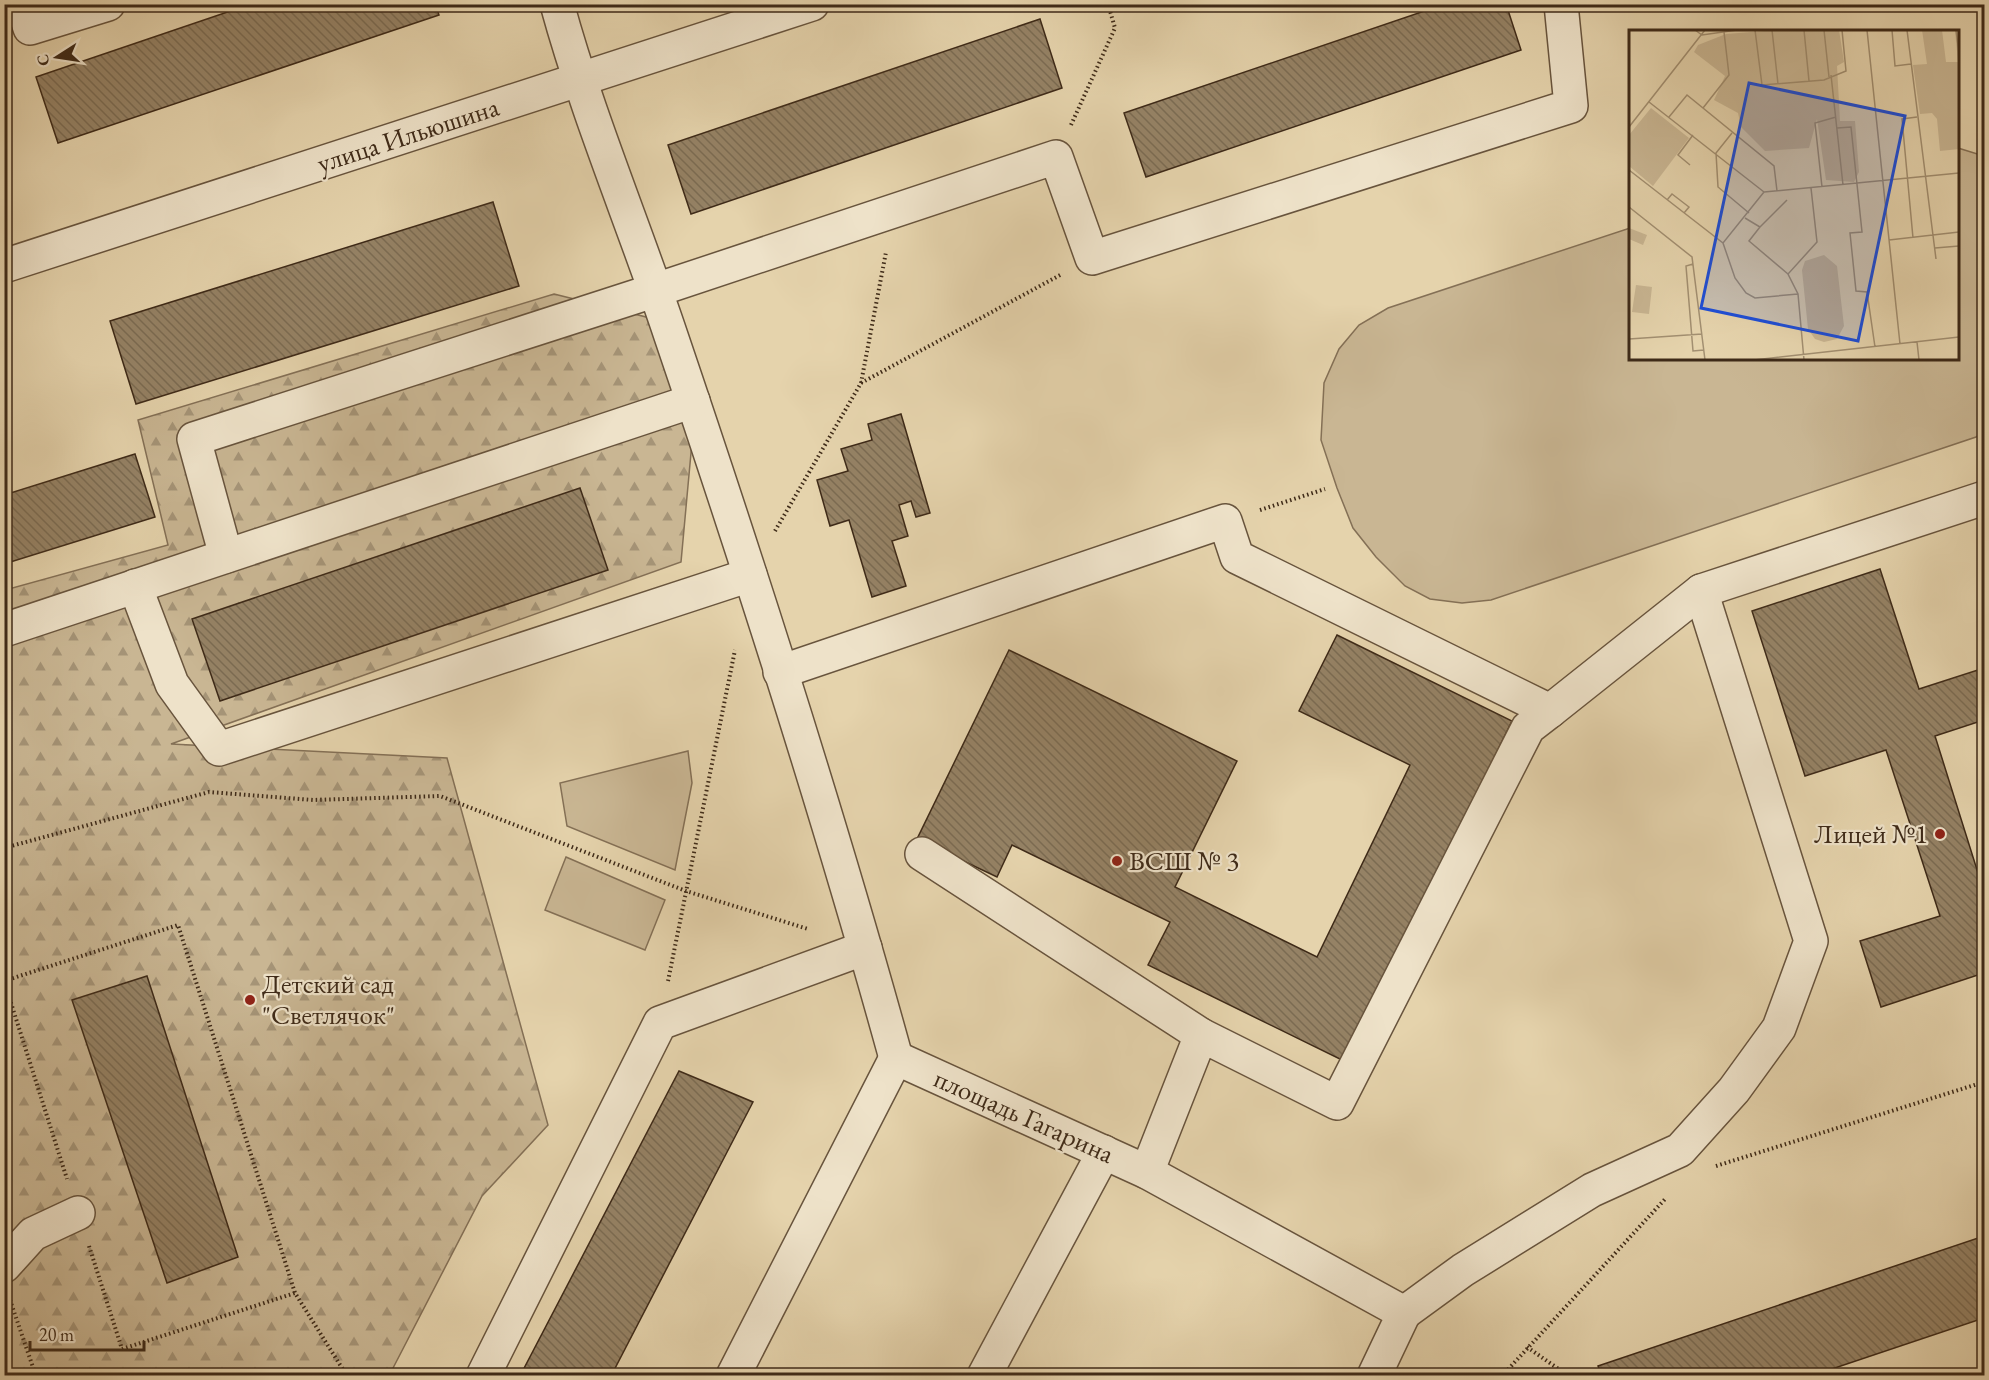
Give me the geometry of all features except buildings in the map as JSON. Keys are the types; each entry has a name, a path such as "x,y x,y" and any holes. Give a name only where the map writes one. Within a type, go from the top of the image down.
{"street":[{"path":"22,4 30,28 108,4"},
{"path":"557,4 578,80 656,290 750,574 865,948 896,1058 733,1376"},
{"name":"улица Ильюшина","path":"4,266 812,4"},
{"path":"226,556 194,439 656,290 1056,157 1092,258 1571,106 1561,4"},
{"path":"4,630 693,401"},
{"path":"922,854 1201,1035 1337,1103 1528,728 1701,591 1984,498"},
{"path":"780,672 1225,521 1237,557 1550,711"},
{"path":"135,586 172,684 219,749 750,574"},
{"path":"1374,1376 1404,1313 1462,1270 1592,1190 1680,1150 1734,1090 1779,1028 1811,941 1701,591"},
{"path":"483,1376 660,1023 865,948"},
{"path":"1147,1172 1201,1035"},
{"name":"площадь Гагарина","path":"896,1058 1147,1172 1404,1313"},
{"path":"984,1376 1104,1152"},
{"path":"6,1281 33,1234 78,1213"}],"path":[{"path":"1056,157 1115,28 1108,4"},
{"path":"750,574 861,383 894,210"},
{"path":"861,383 1092,258"},
{"path":"1225,521 1325,489"},
{"path":"660,1023 736,645"},
{"path":"4,848 209,792 313,800 440,796 686,891 810,930"},
{"path":"4,981 178,925 296,1293 347,1376"},
{"path":"1708,1168 1984,1082"},
{"path":"1502,1376 1671,1192"},
{"path":"6,1281 36,1376"},
{"path":"1527,1347 1560,1371 1562,1376"}],"green space":[{"path":"1959,148 1984,156 1984,431 1976,437 1491,600 1462,603 1430,599 1405,586 1376,557 1353,528 1337,488 1321,440 1324,383 1339,349 1359,325 1388,308 1629,228 1629,360 1959,360"},
{"path":"554,294 650,318 692,442 681,562 171,744 447,758 548,1125 482,1196 392,1370 380,1376 5,1376 5,590 168,545 138,420"},
{"path":"688,751 692,783 675,870 567,826 560,783"},
{"path":"566,857 665,900 645,950 545,910"}],"place":[{"name":"Лицей №1","path":"1940,834"},
{"name":"ВСШ № 3","path":"1117,861"},
{"name":"Детский сад \"Светлячок\"","path":"250,1000"}]}
